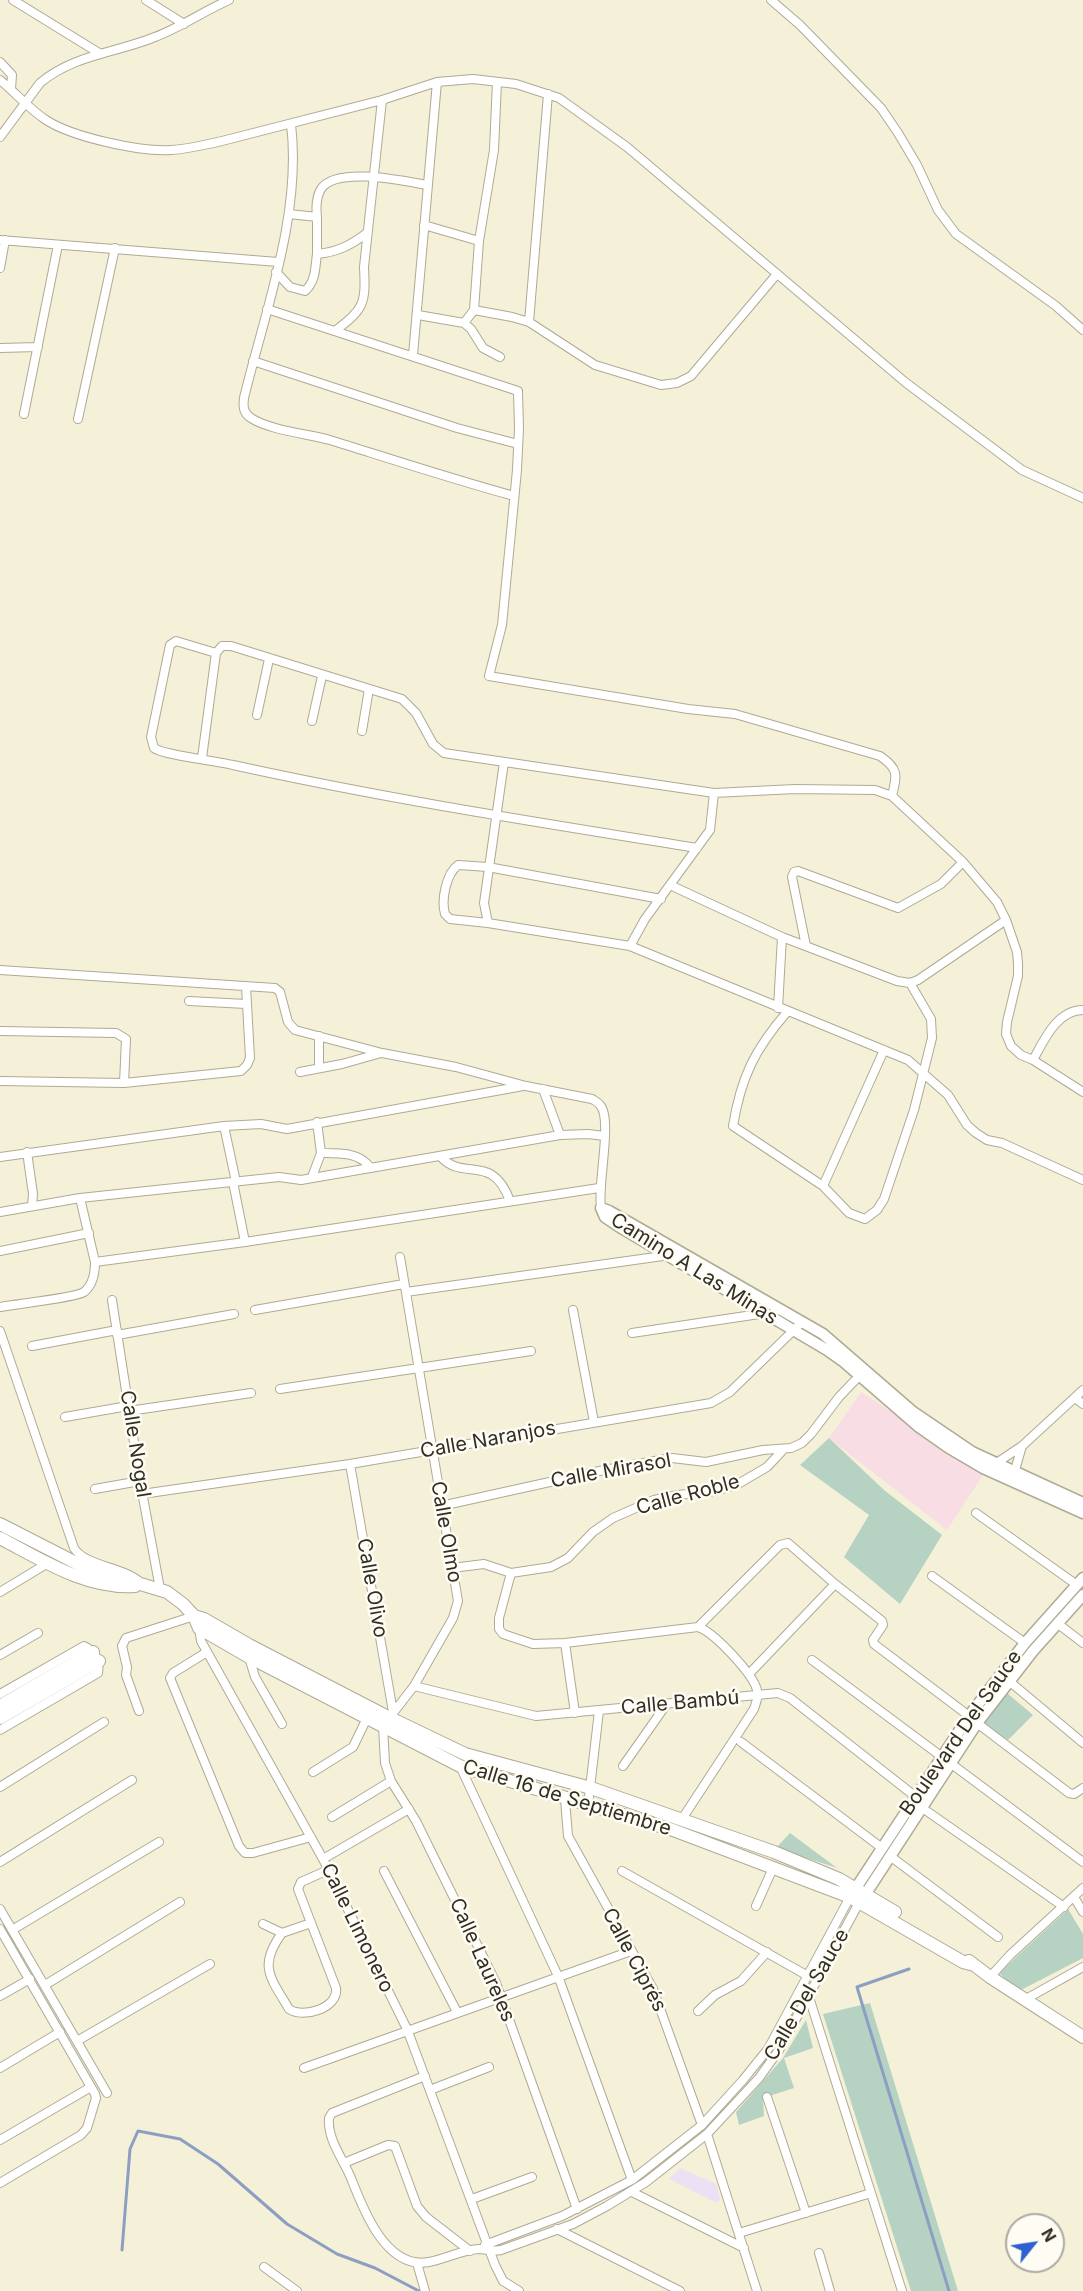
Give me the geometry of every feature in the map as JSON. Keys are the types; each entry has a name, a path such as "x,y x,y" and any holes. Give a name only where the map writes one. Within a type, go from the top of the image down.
{"main road":[{"path":"0,1524 84,1567 145,1586"},
{"path":"0,1538 48,1563 91,1581 117,1587 145,1586"},
{"name":"Calle 16 de Septiembre","path":"145,1586 160,1589 175,1596 196,1622 249,1657 367,1718 388,1719 460,1767 673,1830 773,1868 858,1895"},
{"name":"Calle 16 de Septiembre","path":"196,1622 204,1619 388,1719 465,1754 591,1788 774,1851 858,1895"},
{"path":"0,1706 96,1657"},
{"path":"0,1718 96,1657"},
{"path":"858,1895 962,1955 990,1977 1083,2037"}],"street":[{"path":"13,0 99,53"},
{"path":"146,0 184,24"},
{"path":"0,137 40,83 48,76 99,53 154,38 229,0"},
{"path":"771,0 800,25 881,108 917,165 938,210 956,234 1056,306 1083,330"},
{"path":"0,62 12,75 11,89"},
{"path":"0,80 55,126 107,142 156,150 196,147 382,100 437,82 473,79 516,84 559,98 627,147 905,382 1022,470 1083,498"},
{"path":"413,355 437,82"},
{"path":"464,323 474,310 479,241 494,150 497,82"},
{"path":"529,322 548,94"},
{"path":"335,331 361,307 366,293 364,267 382,100"},
{"path":"291,124 294,146 285,240 253,361 243,407 246,414 261,423 328,440 444,477 514,496"},
{"path":"276,272 290,287 305,291 310,286 315,275 317,254 318,197 326,184 335,180 373,176 427,185"},
{"path":"289,213 316,217"},
{"path":"424,225 479,241"},
{"path":"317,254 340,250 367,232"},
{"path":"0,268 2,240 278,262"},
{"path":"24,414 58,245"},
{"path":"78,419 114,248"},
{"path":"474,310 529,322 595,365 661,385 678,383 691,376 777,274"},
{"path":"267,309 518,391 518,444 502,626 489,676 688,709 735,714 880,756 894,767 896,782 892,796"},
{"path":"418,315 464,323 471,329 483,348 500,357"},
{"path":"0,348 38,347"},
{"path":"253,361 457,428 518,444"},
{"path":"216,653 180,642 171,643 151,737 154,748 160,752 201,758 351,790 698,848"},
{"path":"201,758 216,653 226,645 396,697 416,712 433,744 441,751 714,793 795,789 874,790 892,796 963,862 997,902 1006,920 1017,952 1018,963 1018,976 1006,1034 1015,1051 1033,1059 1083,1092"},
{"path":"257,715 269,659"},
{"path":"312,721 322,676"},
{"path":"362,731 369,689"},
{"path":"488,923 483,903 504,762"},
{"path":"630,946 645,920 710,830 714,793"},
{"path":"806,946 792,877 794,872 798,871 898,908 941,884 963,862"},
{"path":"661,898 460,864 455,866 444,894 443,905 447,918 630,946 908,1060 948,1095 967,1125 976,1134 987,1140 1002,1143 1083,1180"},
{"path":"670,885 782,938 897,981 910,983 918,980 1006,920"},
{"path":"778,1008 782,938"},
{"path":"0,970 275,988 280,992 291,1027 295,1030 382,1053 456,1067 526,1086 592,1099 601,1105 605,1117 599,1188 602,1208"},
{"path":"787,1012 766,1036 747,1071 733,1126 824,1186 838,1203 854,1215 865,1219 877,1210 884,1199 914,1110 932,1038 932,1024 910,983"},
{"path":"0,1081 124,1083 241,1071 250,1058 246,986"},
{"path":"189,1001 246,1004"},
{"path":"1033,1059 1055,1023 1074,1011 1083,1010"},
{"path":"0,1030 122,1035 126,1039 124,1083"},
{"path":"319,1036 319,1068"},
{"path":"824,1186 884,1050"},
{"path":"300,1072 342,1065 382,1053"},
{"path":"0,1157 224,1126 261,1124 287,1128 526,1086"},
{"path":"543,1089 560,1135"},
{"path":"312,1177 321,1153 317,1122"},
{"path":"224,1126 245,1242"},
{"path":"0,1212 80,1198 279,1177 296,1181 560,1135 605,1136"},
{"path":"27,1152 33,1194 32,1206"},
{"path":"321,1153 349,1154 359,1157 370,1167"},
{"path":"441,1157 453,1166 488,1172 502,1183 510,1201"},
{"path":"95,1262 245,1242 599,1188"},
{"path":"0,1306 81,1294 90,1284 95,1271 95,1262 80,1198"},
{"name":"Camino A Las Minas","path":"602,1208 605,1217 685,1254 801,1321 837,1344 862,1373"},
{"name":"Camino A Las Minas","path":"626,1226 668,1255 862,1373 932,1427 991,1467 1083,1503"},
{"path":"0,1251 89,1233"},
{"path":"255,1310 405,1288 685,1254"},
{"name":"Calle Olmo","path":"388,1719 414,1686 456,1612 458,1601 400,1257"},
{"name":"Calle Nogal","path":"112,1300 142,1494 160,1589"},
{"path":"573,1310 594,1422"},
{"path":"632,1333 766,1313"},
{"path":"32,1346 234,1314"},
{"name":"Calle Naranjos","path":"142,1494 350,1464 718,1400 730,1392 795,1331 801,1321"},
{"path":"0,1331 74,1548 84,1560 130,1574 145,1586"},
{"path":"280,1389 531,1351"},
{"name":"Calle Roble","path":"452,1568 484,1564 510,1573 551,1567 568,1558 604,1523 644,1504 678,1495 716,1491 738,1484 767,1467 783,1450 802,1443 838,1397 862,1373"},
{"path":"991,1467 1022,1446 1083,1389"},
{"path":"66,1417 251,1393"},
{"path":"1075,1398 1083,1404"},
{"path":"1013,1476 1022,1446"},
{"name":"Calle Mirasol","path":"441,1506 604,1470 672,1458 706,1462 763,1450 783,1450"},
{"name":"Calle Olivo","path":"350,1464 388,1719"},
{"name":"Camino A Las Minas","path":"1013,1476 1083,1513"},
{"path":"95,1489 140,1481"},
{"path":"976,1513 1081,1586"},
{"path":"698,1627 782,1543 788,1543 883,1622 872,1641 874,1644 1069,1793 1074,1794 1083,1788"},
{"path":"0,1592 48,1563"},
{"path":"510,1573 499,1618 499,1629 503,1634 533,1644 565,1643 698,1627 710,1633 749,1674 758,1695 754,1709 682,1819"},
{"path":"932,1576 1025,1643"},
{"path":"749,1674 835,1584"},
{"name":"Boulevard Del Sauce","path":"973,1719 1009,1681 1057,1623 1081,1586"},
{"name":"Boulevard Del Sauce","path":"858,1895 886,1852 921,1807 946,1760 1025,1643 1081,1586"},
{"path":"139,1711 126,1675 127,1667 122,1646 126,1638 196,1622"},
{"name":"Calle Limonero","path":"196,1622 201,1641 323,1859 407,2030 502,2281 519,2291"},
{"path":"1057,1623 1083,1643"},
{"path":"0,1655 38,1634"},
{"path":"565,1643 575,1713"},
{"path":"0,1694 84,1646 96,1657 98,1673 0,1730"},
{"path":"207,1652 173,1673 171,1680 239,1846 245,1853 253,1853 311,1837"},
{"path":"249,1657 255,1677 282,1724"},
{"path":"812,1660 1083,1862"},
{"path":"1009,1681 1083,1743"},
{"name":"Calle Bambú","path":"414,1686 536,1716 778,1693 790,1698 915,1797"},
{"path":"623,1766 666,1705"},
{"path":"588,1804 599,1711"},
{"path":"313,1772 353,1747 367,1718"},
{"name":"Calle Laureles","path":"388,1719 385,1763 391,1781 409,1809 501,1996 577,2209"},
{"path":"0,1787 104,1722"},
{"path":"741,1742 998,1937"},
{"name":"Boulevard Del Sauce","path":"886,1852 915,1797 946,1760"},
{"path":"460,1767 558,1976 632,2180"},
{"path":"0,1862 132,1780"},
{"path":"333,1817 391,1781"},
{"name":"Calle Ciprés","path":"565,1799 568,1836 659,2002 702,2125"},
{"path":"921,1807 1064,1907"},
{"path":"323,1859 409,1809"},
{"path":"12,1930 159,1842"},
{"path":"756,1906 773,1868"},
{"path":"311,1923 282,1933 270,1951 267,1966 289,2009 299,2014 308,2013 335,1998 336,1988 298,1889 299,1885 328,1870"},
{"path":"384,1871 457,2012"},
{"path":"622,1871 807,1976"},
{"path":"990,1977 1083,1888"},
{"name":"Calle Del Sauce","path":"417,2263 475,2250 487,2242 577,2209 632,2180 702,2125 768,2049 807,1976 858,1895"},
{"name":"Calle Del Sauce","path":"475,2250 490,2252 573,2224 632,2192 707,2134 759,2078 785,2041 858,1895"},
{"path":"1074,1897 1083,1912"},
{"path":"45,1985 180,1902"},
{"path":"0,1909 107,2093"},
{"path":"262,1924 282,1933"},
{"path":"0,1929 96,2098 84,2133 71,2143 0,2183"},
{"path":"303,2068 631,1951"},
{"path":"698,2011 715,1995 741,1981 767,1952"},
{"path":"77,2041 210,1964"},
{"path":"1026,1999 1083,1967"},
{"path":"0,1996 30,1979"},
{"path":"803,1986 809,1996 902,2291"},
{"path":"0,2068 60,2032"},
{"path":"430,2090 489,2067"},
{"path":"424,2076 330,2116 328,2122 333,2141 371,2224 385,2244 405,2258 417,2263 425,2291"},
{"path":"0,2140 91,2087"},
{"path":"767,2097 806,2213"},
{"path":"707,2134 757,2291"},
{"path":"344,2163 388,2145 395,2146 417,2206 426,2217 475,2250"},
{"path":"472,2199 532,2177"},
{"path":"632,2192 744,2248"},
{"path":"740,2233 871,2193"},
{"path":"557,2229 680,2291"},
{"path":"819,2253 830,2291"},
{"path":"264,2267 297,2291"}],"shaded area":[{"path":"861,1392 985,1472 947,1530 829,1438"},
{"path":"680,2168 716,2184 720,2199 717,2203 669,2179"}],"green space":[{"path":"829,1438 884,1490 942,1535 900,1604 844,1557 869,1515 800,1465"},
{"path":"1007,1693 1033,1715 1008,1740 980,1721"},
{"path":"790,1833 837,1868 776,1848"},
{"path":"1068,1909 1083,1934 1083,1958 1019,1991 999,1973"},
{"path":"870,2003 958,2291 911,2291 823,2014"},
{"path":"806,2020 813,2048 784,2058 794,2088 763,2098 764,2116 739,2125 736,2112 783,2058"}],"waterway":[{"path":"909,1969 857,1987 949,2291"},
{"path":"122,2250 130,2149 138,2131 180,2139 218,2164 287,2224 337,2254 375,2268 419,2291"}]}
